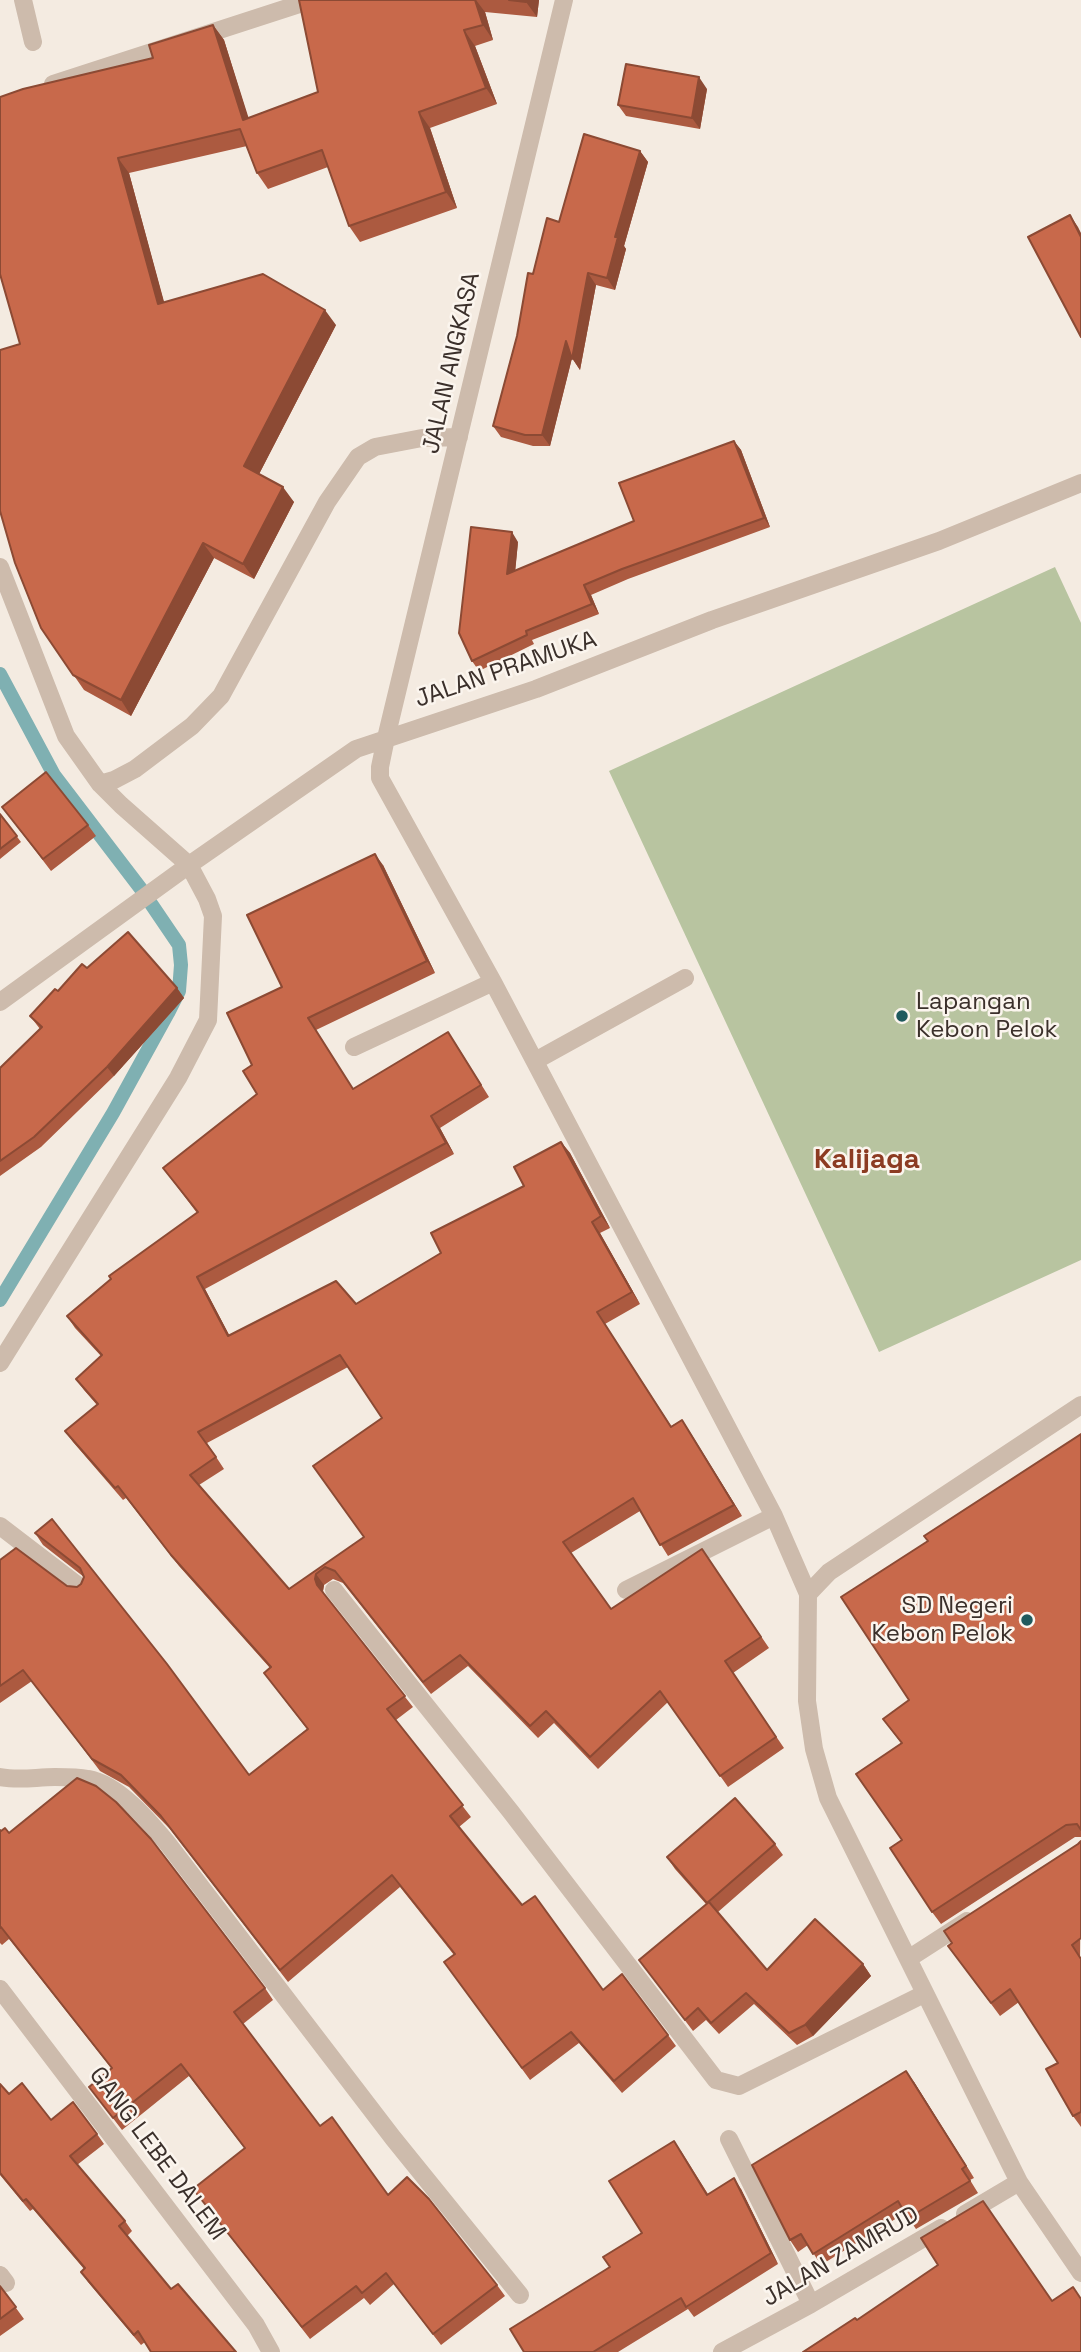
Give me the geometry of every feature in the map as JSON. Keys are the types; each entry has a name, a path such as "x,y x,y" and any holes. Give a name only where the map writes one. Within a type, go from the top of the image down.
{"street":[{"path":"23,0 33,42"},
{"path":"39,88 312,0"},
{"name":"JALAN ANGKASA","path":"564,0 386,738 380,778 493,982 774,1516 808,1594"},
{"path":"100,784 135,769 192,726 220,696 327,502 358,457 375,447 422,438 459,437"},
{"name":"JALAN PRAMUKA","path":"0,1002 189,864 356,749 536,689 712,620 939,541 1081,483"},
{"path":"0,567 66,736 100,784 189,864 213,916 208,1020 178,1078 0,1363"},
{"path":"535,1061 685,978"},
{"path":"354,1047 493,982"},
{"path":"1081,1405 828,1572 808,1594 807,1700 814,1749 828,1798 1019,2182 1081,2273"},
{"path":"626,1590 774,1516"},
{"path":"0,1527 81,1587"},
{"path":"334,1590 511,1812 716,2081 739,2086 924,1994"},
{"path":"0,1777 16,1780 54,1777 90,1779 113,1790 144,1816 168,1843 393,2138 520,2295"},
{"path":"908,1959 978,1914"},
{"name":"GANG LEBE DALEM","path":"0,1989 256,2325 271,2352"},
{"path":"729,2139 811,2304"},
{"name":"JALAN ZAMRUD","path":"722,2352 811,2304 1019,2182"}],"green space":[{"name":"Lapangan Kebon Pelok","path":"1055,567 1081,623 1081,1260 879,1352 609,771"}],"building":[{"path":"299,0 475,0 483,25 464,30 486,88 419,112 446,192 349,226 322,150 257,173 240,129 118,158 158,304 263,274 325,310 244,466 283,487 243,564 203,543 121,700 73,675 41,628 15,563 0,511 0,350 20,344 0,274 0,97 153,58 149,45 213,25 243,120 318,92"},
{"path":"626,64 699,77 692,118 618,105"},
{"path":"584,134 640,151 615,237 618,237 607,278 588,273 572,359 566,341 542,435 525,435 493,426 517,336 528,273 533,274 547,218 559,222"},
{"path":"1070,215 1081,237 1081,337 1028,237"},
{"path":"734,441 764,518 584,585 592,604 526,631 527,635 472,661 459,633 471,527 512,532 507,574 634,521 619,483"},
{"path":"46,772 88,825 43,859 2,807"},
{"path":"0,814 17,836 0,849"},
{"path":"375,854 427,961 308,1018 353,1089 448,1032 481,1085 431,1116 446,1143 197,1277 228,1336 336,1281 356,1304 441,1253 431,1233 524,1186 514,1167 561,1142 601,1216 592,1222 632,1292 597,1312 671,1427 682,1420 734,1505 660,1545 633,1498 563,1542 611,1609 702,1549 761,1637 725,1661 776,1737 720,1776 660,1691 590,1757 546,1711 530,1726 460,1655 423,1682 335,1571 325,1567 316,1574 317,1585 405,1696 387,1709 463,1805 450,1816 522,1905 535,1896 603,1990 622,1974 668,2035 614,2081 571,2032 522,2068 444,1962 455,1954 392,1875 280,1970 161,1816 121,1775 92,1759 23,1670 0,1686 0,1560 16,1548 67,1586 77,1587 84,1577 80,1568 35,1533 52,1519 167,1664 249,1775 308,1729 264,1673 271,1667 171,1555 118,1486 115,1488 65,1431 98,1404 76,1379 102,1355 67,1316 111,1279 109,1276 198,1212 163,1168 257,1094 243,1071 252,1065 227,1013 282,987 247,915","holes":["340,1355 382,1418 313,1466 364,1537 289,1589 190,1475 216,1457 198,1432"]},
{"path":"128,932 177,988 107,1067 34,1137 0,1161 0,1068 42,1027 30,1016 55,989 58,991 82,964 87,968"},
{"path":"1081,1434 1081,1830 1077,1824 1066,1825 932,1912 890,1848 902,1840 856,1774 902,1743 883,1719 909,1700 841,1597 928,1541 924,1536"},
{"path":"77,1778 96,1786 116,1802 151,1839 265,1988 234,2012 320,2126 332,2117 388,2195 407,2177 429,2199 497,2285 433,2334 386,2273 362,2293 356,2286 302,2327 193,2189 245,2148 181,2064 113,2118 89,2087 112,2068 0,1928 0,1830 5,1828 9,1833"},
{"path":"735,1798 775,1844 707,1903 667,1857"},
{"path":"1081,1841 1081,1938 1072,1945 1081,1959 1081,2112 1073,2116 1046,2069 1058,2063 1010,1989 991,2003 948,1946 952,1943 944,1931"},
{"path":"709,1902 767,1970 815,1919 863,1964 805,2025 789,2033 746,1993 711,2023 698,2008 685,2020 639,1960"},
{"path":"906,2071 966,2166 962,2169 970,2181 908,2218 898,2201 813,2254 801,2234 790,2240 752,2165"},
{"path":"22,2083 51,2120 73,2102 97,2134 70,2156 125,2221 119,2226 171,2289 178,2284 236,2352 151,2352 138,2331 134,2335 81,2272 85,2268 0,2173 0,2084 9,2094"},
{"path":"674,2141 707,2195 734,2178 771,2253 686,2307 681,2298 593,2352 524,2352 510,2329 610,2267 603,2257 642,2233 609,2181"},
{"path":"983,2201 1052,2301 1073,2287 1081,2299 1081,2352 803,2352 855,2318 857,2320 938,2265 921,2238"},
{"path":"0,2286 16,2307 0,2319"}],"waterway":[{"path":"0,674 54,775 141,889 179,945 181,965 179,991 168,1013 113,1113 0,1300"}],"place":[{"name":"Lapangan Kebon Pelok","path":"902,1016"},
{"name":"SD Negeri Kebon Pelok","path":"1027,1620"}],"district":[{"name":"Kalijaga","path":"867,1160"}]}
